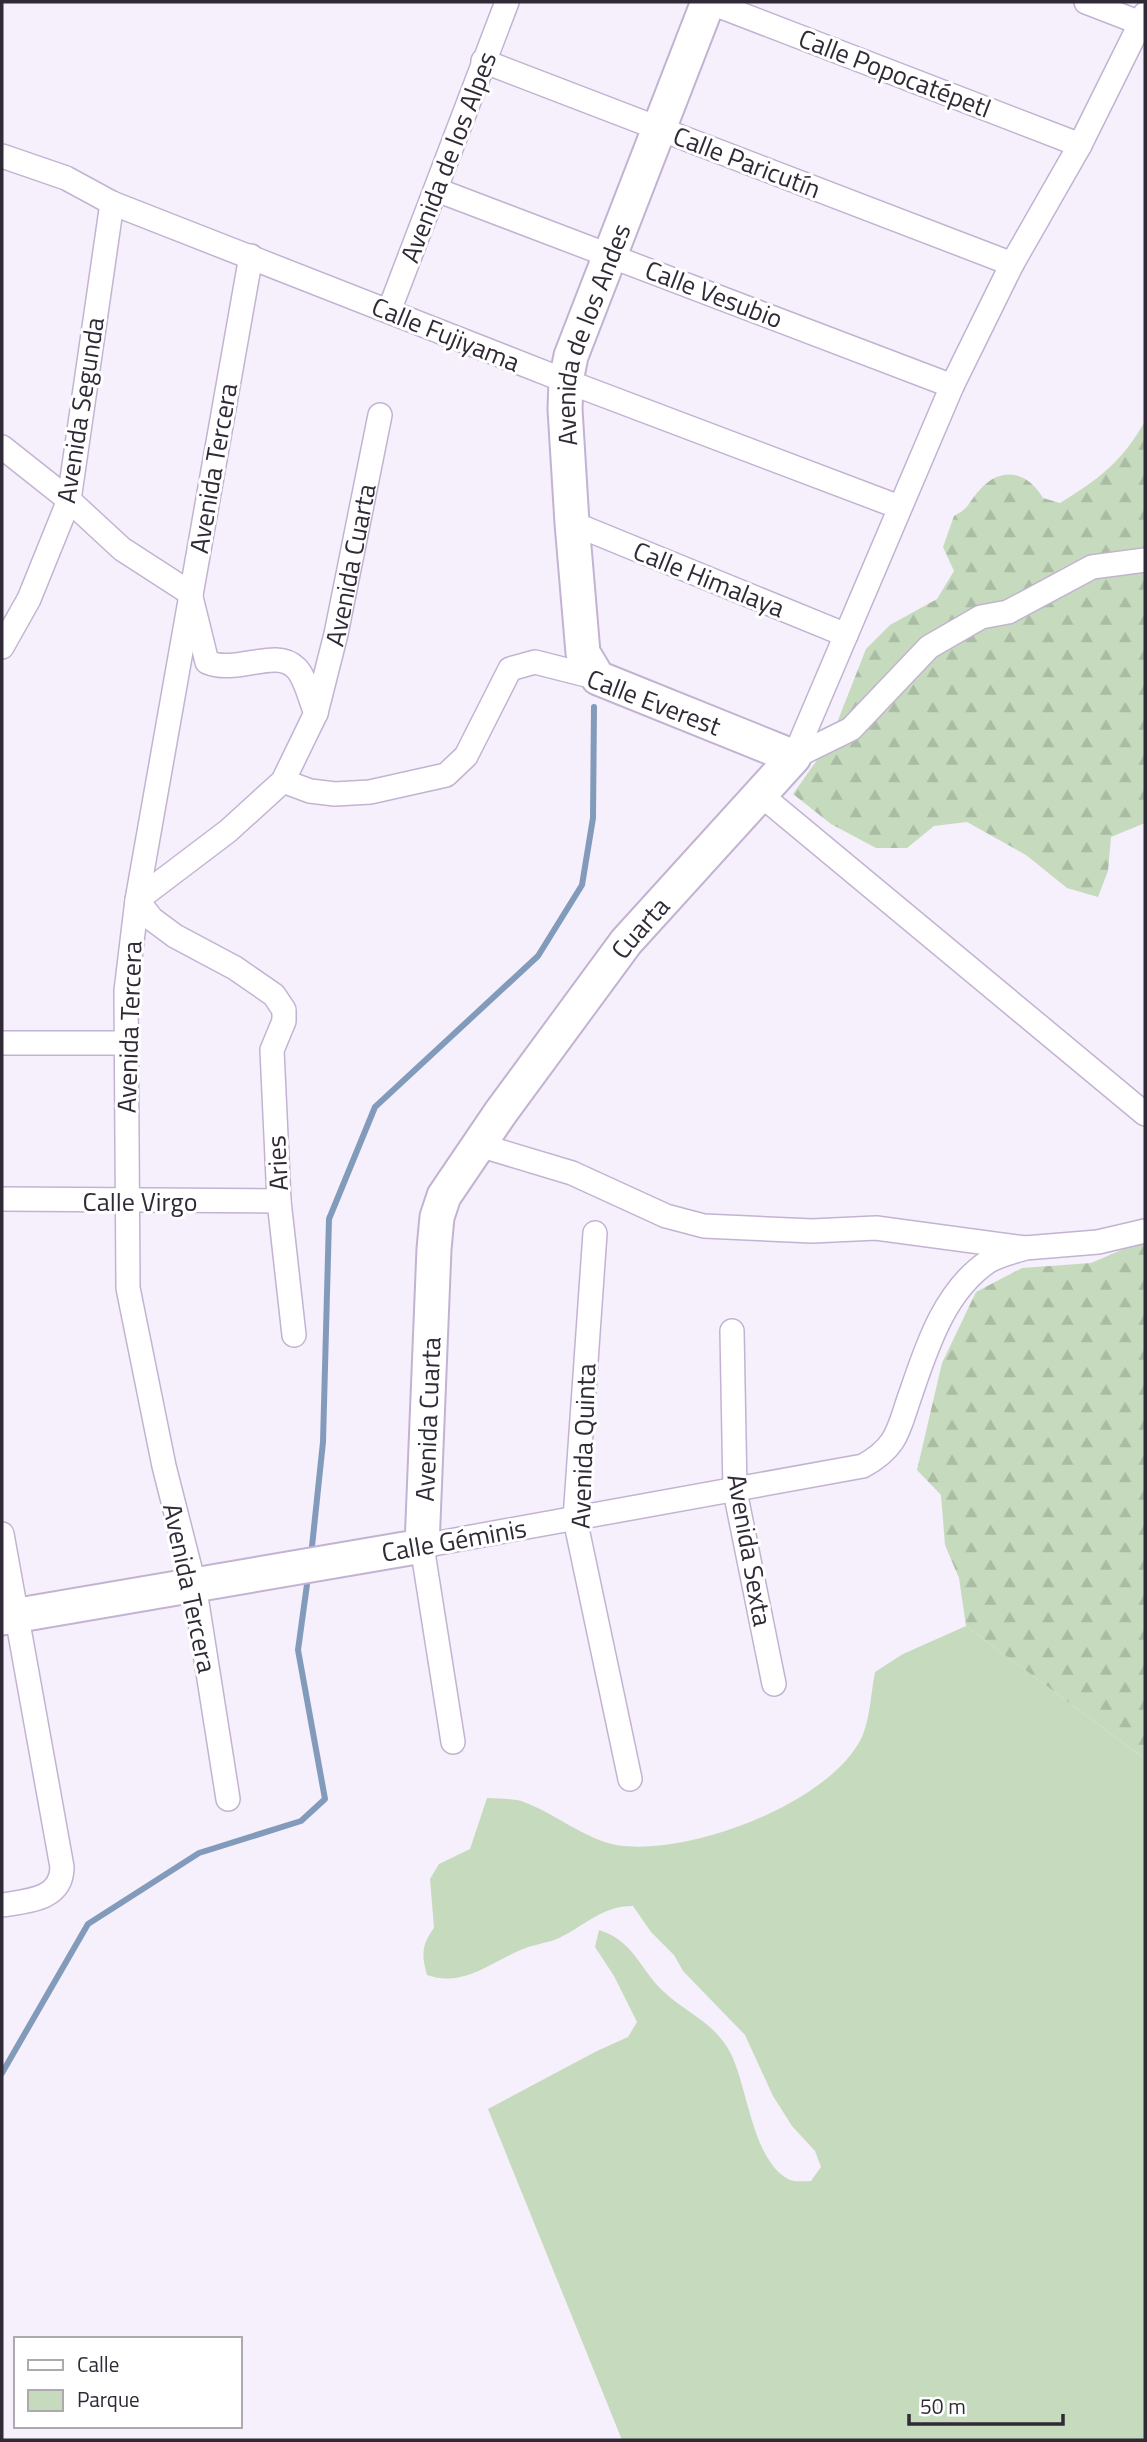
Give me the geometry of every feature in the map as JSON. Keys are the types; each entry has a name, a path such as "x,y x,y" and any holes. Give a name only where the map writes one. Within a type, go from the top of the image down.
{"street":[{"name":"Avenida de los Alpes","path":"389,312 507,2"},
{"name":"Avenida de los Andes","path":"598,678 583,653 572,523 566,381 571,356 709,2"},
{"name":"Calle Popocatépetl","path":"709,2 1080,145"},
{"path":"794,757 952,386 1012,264 1080,145 1145,11 1086,2"},
{"name":"Calle Paricutín","path":"483,61 1012,264"},
{"name":"Calle Fujiyama","path":"2,156 66,178 112,203 389,312 899,507"},
{"name":"Calle Vesubio","path":"437,190 611,253 952,386"},
{"name":"Avenida Segunda","path":"2,647 29,599 69,500 112,203"},
{"name":"Avenida Tercera","path":"228,1799 194,1584 164,1466 131,1300 126,1202 125,1043 126,991 136,900 251,256"},
{"name":"Avenida Cuarta","path":"283,781 316,713 336,634 380,415"},
{"path":"2,447 69,500 122,549 190,593 207,662 220,668 265,659 287,661 298,669 316,713"},
{"name":"Calle Himalaya","path":"572,523 846,635"},
{"path":"794,757 851,729 929,647 981,617 1008,612 1092,567 1145,560"},
{"name":"Calle Everest","path":"283,781 310,792 335,794 370,792 446,775 466,756 510,669 535,662 598,678 794,757"},
{"name":"Cuarta","path":"501,1112 626,942 794,757"},
{"path":"136,900 228,831 283,781"},
{"path":"761,795 1145,1114"},
{"name":"Aries","path":"136,900 152,919 175,936 235,968 274,995 284,1010 284,1021 272,1050 279,1201 295,1335"},
{"path":"2,1043 125,1043"},
{"name":"Avenida Cuarta","path":"453,1742 422,1546 437,1217 444,1196 501,1112"},
{"path":"479,1144 572,1173 666,1216 704,1226 811,1231 876,1228 1025,1248 1098,1242 1144,1229"},
{"name":"Calle Virgo","path":"2,1199 126,1202 279,1201"},
{"name":"Avenida Quinta","path":"595,1233 575,1519 630,1779"},
{"name":"Calle Géminis","path":"8,1617 735,1491 863,1466 880,1457 896,1440 929,1344 947,1306 970,1276 992,1259 1025,1248"},
{"name":"Avenida Sexta","path":"732,1331 735,1491 774,1684"},
{"path":"2,1534 8,1617 62,1875 51,1893 39,1899 2,1905"}],"green space":[{"path":"1145,421 1145,823 1111,837 1108,871 1098,897 1067,888 1026,855 967,822 934,826 907,848 876,848 831,824 793,794 829,743 866,649 890,625 937,599 954,571 943,547 954,516 965,508 985,484 1003,475 1020,477 1036,488 1043,498 1060,503 1109,468 1128,448"},
{"path":"1145,1242 1145,1759 966,1626 959,1578 945,1545 941,1495 917,1470 942,1363 976,1292 1022,1268 1091,1263"},
{"path":"966,1626 1145,1759 1145,2440 622,2440 488,2109 628,2037 637,2022 614,1976 595,1947 599,1930 628,1948 663,1991 708,2025 723,2042 736,2067 759,2141 777,2171 790,2180 811,2181 821,2167 815,2151 792,2126 773,2096 745,2035 683,1971 674,1955 651,1932 633,1906 612,1909 559,1938 523,1949 476,1972 453,1978 440,1978 427,1975 424,1961 425,1945 434,1928 430,1879 439,1864 470,1849 487,1798 524,1802 604,1842 645,1847 679,1843 715,1834 787,1805 818,1785 844,1763 861,1739 875,1672 903,1654"}],"waterway":[{"path":"311,1556 323,1442 329,1219 375,1107 538,956 582,885 593,818 594,707"},
{"path":"2,2073 88,1924 199,1853 301,1821 325,1799 298,1650 308,1577"}]}
